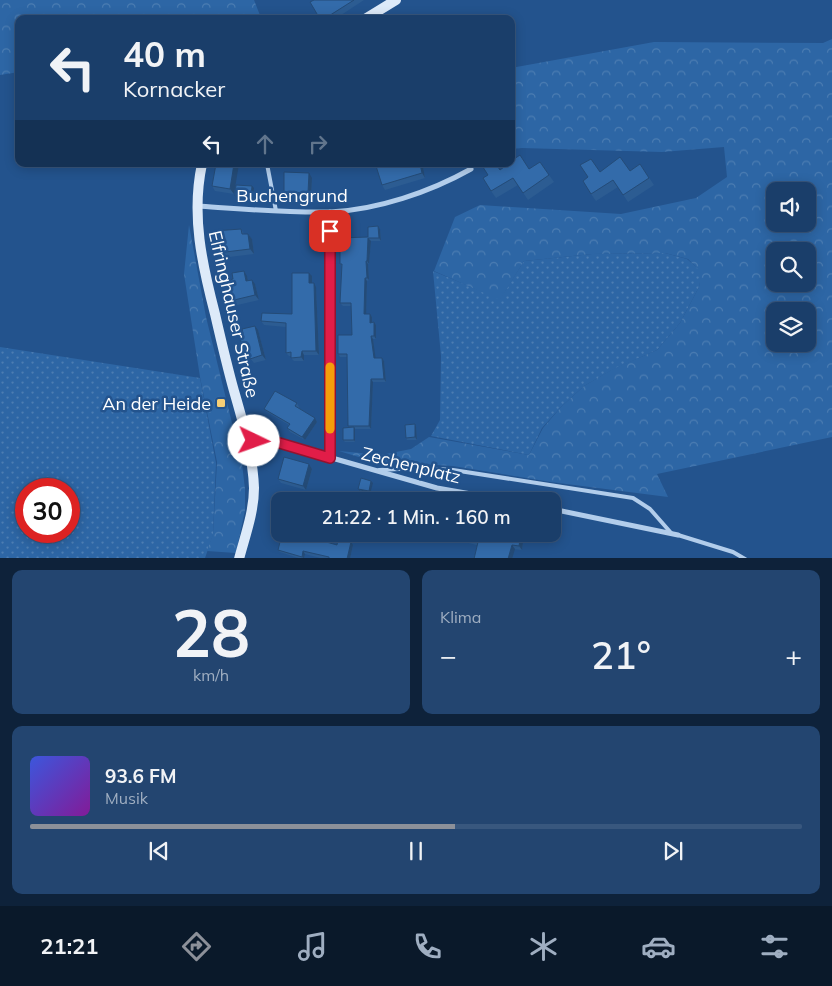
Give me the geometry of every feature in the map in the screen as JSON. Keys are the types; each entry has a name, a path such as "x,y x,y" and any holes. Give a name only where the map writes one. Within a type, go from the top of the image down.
{"main road":[{"path":"372,15 396,0"},
{"name":"Elfringhauser Straße","path":"201,167 196,206 199,242 206,280 247,441 253,474 253,504 239,558"}],"street":[{"name":"Buchengrund","path":"196,206 330,212 378,205 449,181 471,169"},
{"path":"330,212 330,458"},
{"name":"Zechenplatz","path":"247,441 276,442 374,471 459,492"},
{"path":"561,511 675,535"}],"lane":[{"path":"268,167 276,211"},
{"path":"374,471 419,468 453,470 633,498 650,509 675,535 733,552 745,558"}],"green space":[{"path":"0,0 254,0 260,15 15,15 15,73 0,75"},
{"path":"832,39 832,437 657,474 668,497 551,482 453,466 372,461 339,451 381,455 411,449 429,437 529,455 543,428 561,407 584,386 613,369 657,350 680,323 699,287 701,272 688,259 665,253 592,254 524,261 500,300 434,271 455,217 480,205 621,214 696,198 727,177 724,147 662,152 515,149 515,67 654,42 823,43"},
{"path":"189,225 206,317 242,464 245,510 236,553 207,551 213,534 217,462 200,377 184,274"},
{"path":"665,253 687,259 702,272 699,287 680,323 657,350 612,370 584,386 542,428 529,455 431,436 440,420 441,356 433,271 500,299 524,261 592,254"},
{"path":"0,347 200,378 216,463 213,535 205,558 0,558"}],"building":[{"path":"314,0 354,0 330,15 318,15 310,2"},
{"path":"520,155 529,169 540,162 549,175 523,193 513,178 491,191 483,178 488,175 483,167 498,167 500,170 504,167 515,167 515,158"},
{"path":"620,157 630,171 640,164 649,178 623,195 613,180 591,194 583,181 588,177 580,165 591,159 600,172"},
{"path":"215,167 234,167 230,189 212,186"},
{"path":"376,167 421,167 422,173 382,185"},
{"path":"284,172 309,173 308,193 284,192"},
{"path":"236,185 252,186 251,197 235,196"},
{"path":"378,226 379,238 368,238 364,314 370,314 370,323 374,322 374,336 371,336 374,358 382,358 384,379 371,379 369,426 348,426 347,354 338,354 338,335 352,335 351,303 340,303 342,264 340,264 340,238 368,237 368,227"},
{"path":"241,229 242,234 248,234 250,249 217,253 214,231"},
{"path":"244,271 246,281 252,280 255,295 230,301 225,281 233,279 232,273"},
{"path":"292,273 309,273 309,283 314,283 316,351 302,351 301,357 291,358 291,352 286,353 286,323 261,321 262,313 292,314"},
{"path":"255,326 262,355 250,359 249,353 245,354 239,335 243,334 242,329"},
{"path":"275,391 297,403 295,406 315,418 302,437 287,428 290,424 264,409"},
{"path":"415,424 415,437 406,438 405,425"},
{"path":"354,427 354,440 343,440 343,428"},
{"path":"284,457 309,464 303,486 278,479"},
{"path":"361,478 371,481 369,491 358,489"},
{"path":"280,542 326,542 337,545 338,542 351,542 347,558 329,558 303,551 302,557 278,550"},
{"path":"478,542 520,542 519,546 512,545 508,558 474,558"}],"slow traffic":[{"path":"330,367 330,429"}],"place":[{"name":"An der Heide","path":"221,403"}],"route":[{"path":"254,441 276,442 330,458 330,231"}]}
